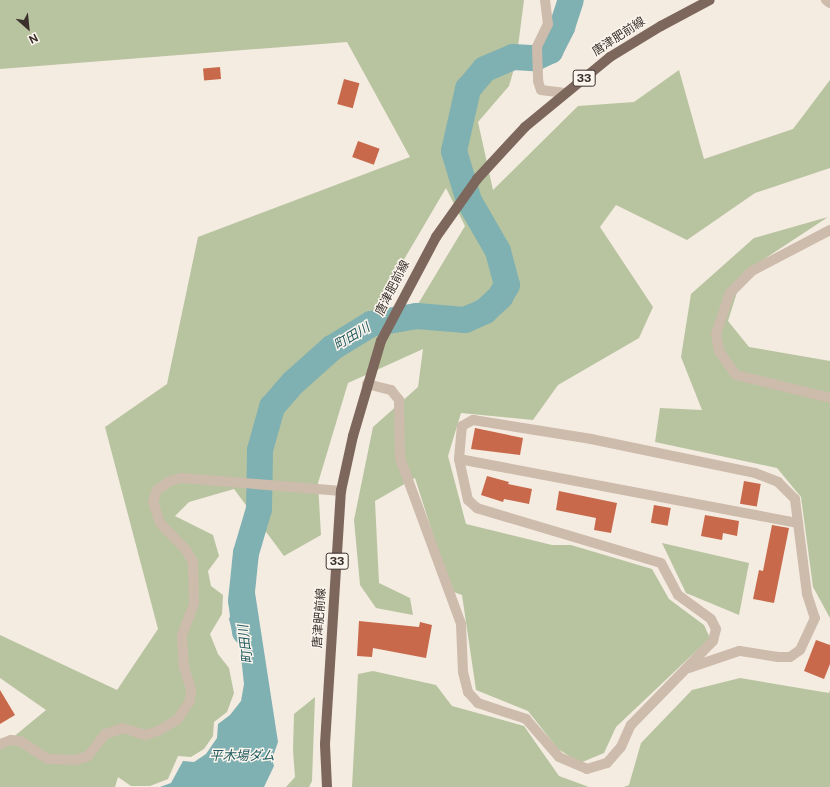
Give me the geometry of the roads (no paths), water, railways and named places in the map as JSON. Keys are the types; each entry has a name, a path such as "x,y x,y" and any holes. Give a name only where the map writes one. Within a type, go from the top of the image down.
{"main road":[{"name":"唐津肥前線","path":"327,787 325,744 341,491 367,384 381,341 409,283 436,237 460,202 477,180 525,127 610,57 661,26 710,0"}],"street":[{"path":"545,0 548,24 537,48 538,81 541,90 565,93"},
{"path":"826,0 830,2"},
{"path":"830,230 752,272 730,293 716,334 719,351 736,375 830,398"},
{"path":"367,384 391,390 398,400 400,458 461,624 463,672 468,692 478,703 526,719 559,757 587,769 607,763 621,747 631,725 689,668 713,641 716,629 711,619 678,595 661,562 477,508 468,500 459,459 462,426 473,420 591,439 755,473 778,482 795,500 807,594 815,618 800,650 790,657 739,650 689,668"},
{"path":"459,459 798,523"},
{"path":"0,744 11,740 20,741 48,759 76,760 88,756 106,734 123,728 145,735 158,732 178,720 190,701 191,689 184,666 182,635 194,603 193,562 186,550 160,523 153,502 157,490 170,481 181,478 341,491"}],"water":[{"name":"平木場ダム","path":"254,586 278,742 272,759 274,766 264,787 160,787 171,783 183,761 194,762 206,754 217,738 218,724 230,715 241,701 244,684 239,639 233,634 229,619 237,597 251,599"}],"waterway":[{"name":"町田川","path":"245,632 241,601 246,553 259,509 260,450 272,407 294,382 332,348 371,324 417,316 465,320 485,311 500,297 507,285 498,251 469,201 454,151 468,89 485,69 513,57 535,58 550,51 562,27 571,0"}]}
